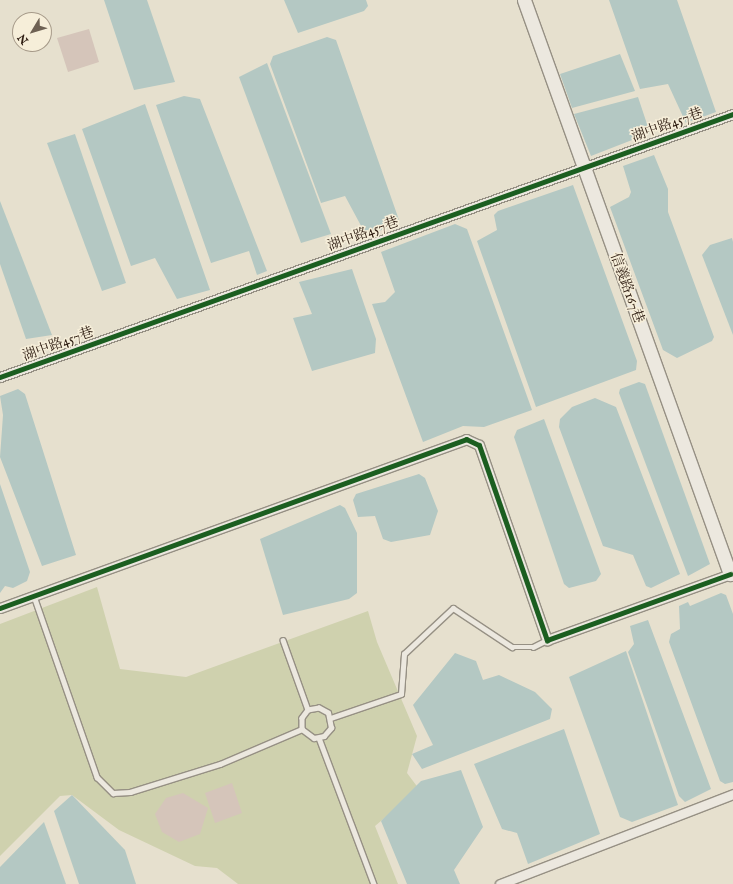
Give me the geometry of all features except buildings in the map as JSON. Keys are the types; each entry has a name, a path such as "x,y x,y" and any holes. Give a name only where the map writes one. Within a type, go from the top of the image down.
{"street":[{"name":"信義路167巷","path":"524,0 583,168 732,573"},
{"name":"湖中路457巷","path":"0,377 733,114"},
{"path":"0,608 472,439 479,445 547,640 732,573"},
{"path":"500,884 733,794"}],"lane":[{"path":"34,596 97,777 113,793 130,792 220,764 302,729"},
{"path":"331,718 401,694 404,654 453,608 512,648 533,647 547,640"},
{"path":"284,640 308,710"},
{"path":"308,710 324,710 331,718 331,728 319,738 309,737 302,729 302,718 308,710"},
{"path":"319,738 374,884"}],"green space":[{"path":"97,587 120,669 186,677 368,611 377,642 417,736 407,773 419,789 375,826 398,884 238,884 217,868 195,866 119,830 72,795 60,796 0,856 0,624"}],"shaded area":[{"path":"104,0 147,0 175,82 134,90"},
{"path":"284,0 366,0 368,6 364,11 298,33"},
{"path":"609,0 677,0 716,112 686,123 668,84 640,89"},
{"path":"327,37 336,40 399,220 397,225 366,235 345,196 321,203 270,64 273,56"},
{"path":"620,54 635,91 572,108 560,74"},
{"path":"267,63 331,234 301,243 239,77"},
{"path":"184,96 200,99 267,271 257,275 249,251 211,263 156,105"},
{"path":"638,97 650,133 591,156 574,114"},
{"path":"145,104 210,290 177,299 155,258 131,266 82,129"},
{"path":"75,134 126,283 102,291 47,143"},
{"path":"654,155 668,189 668,212 714,337 712,341 677,358 663,350 610,207 629,197 631,192 623,166"},
{"path":"573,185 637,361 636,370 536,407 477,241 497,230 494,215 498,211"},
{"path":"0,201 52,335 26,339 0,264"},
{"path":"455,224 467,229 532,410 484,427 463,426 423,442 372,304 385,302 395,292 381,252"},
{"path":"732,238 733,335 702,255 710,245"},
{"path":"352,269 376,339 375,353 312,371 293,318 312,314 299,282"},
{"path":"639,382 645,384 710,564 688,576 619,393 620,389"},
{"path":"18,389 25,394 76,555 42,566 0,457 3,415 0,396"},
{"path":"595,398 616,407 680,574 651,588 646,586 633,555 603,546 559,427 560,419 572,407"},
{"path":"544,419 601,574 596,581 569,588 564,584 514,437 517,430"},
{"path":"419,474 425,478 438,511 430,535 391,542 383,539 375,516 358,517 353,500 356,494"},
{"path":"0,484 30,572 27,581 13,588 5,586 0,593"},
{"path":"340,505 345,508 357,533 357,593 349,599 283,615 260,539"},
{"path":"721,593 726,595 733,614 733,782 725,784 720,781 669,642 671,634 680,629 679,606 688,602 690,606"},
{"path":"648,620 711,789 685,802 679,796 628,652 634,644 630,626"},
{"path":"626,651 678,805 632,822 620,817 569,677"},
{"path":"455,653 476,661 483,680 499,675 535,692 552,709 550,719 422,769 412,754 433,745 413,705"},
{"path":"564,729 600,834 528,864 517,833 502,829 474,764"},
{"path":"461,770 483,827 454,870 460,884 407,884 381,821 421,781"},
{"path":"72,795 125,850 136,884 79,884 54,811"},
{"path":"44,822 66,884 0,884 0,867"}],"cycle path":[{"path":"0,377 733,114"},
{"path":"0,608 466,439 479,445 547,640 730,574"}]}
